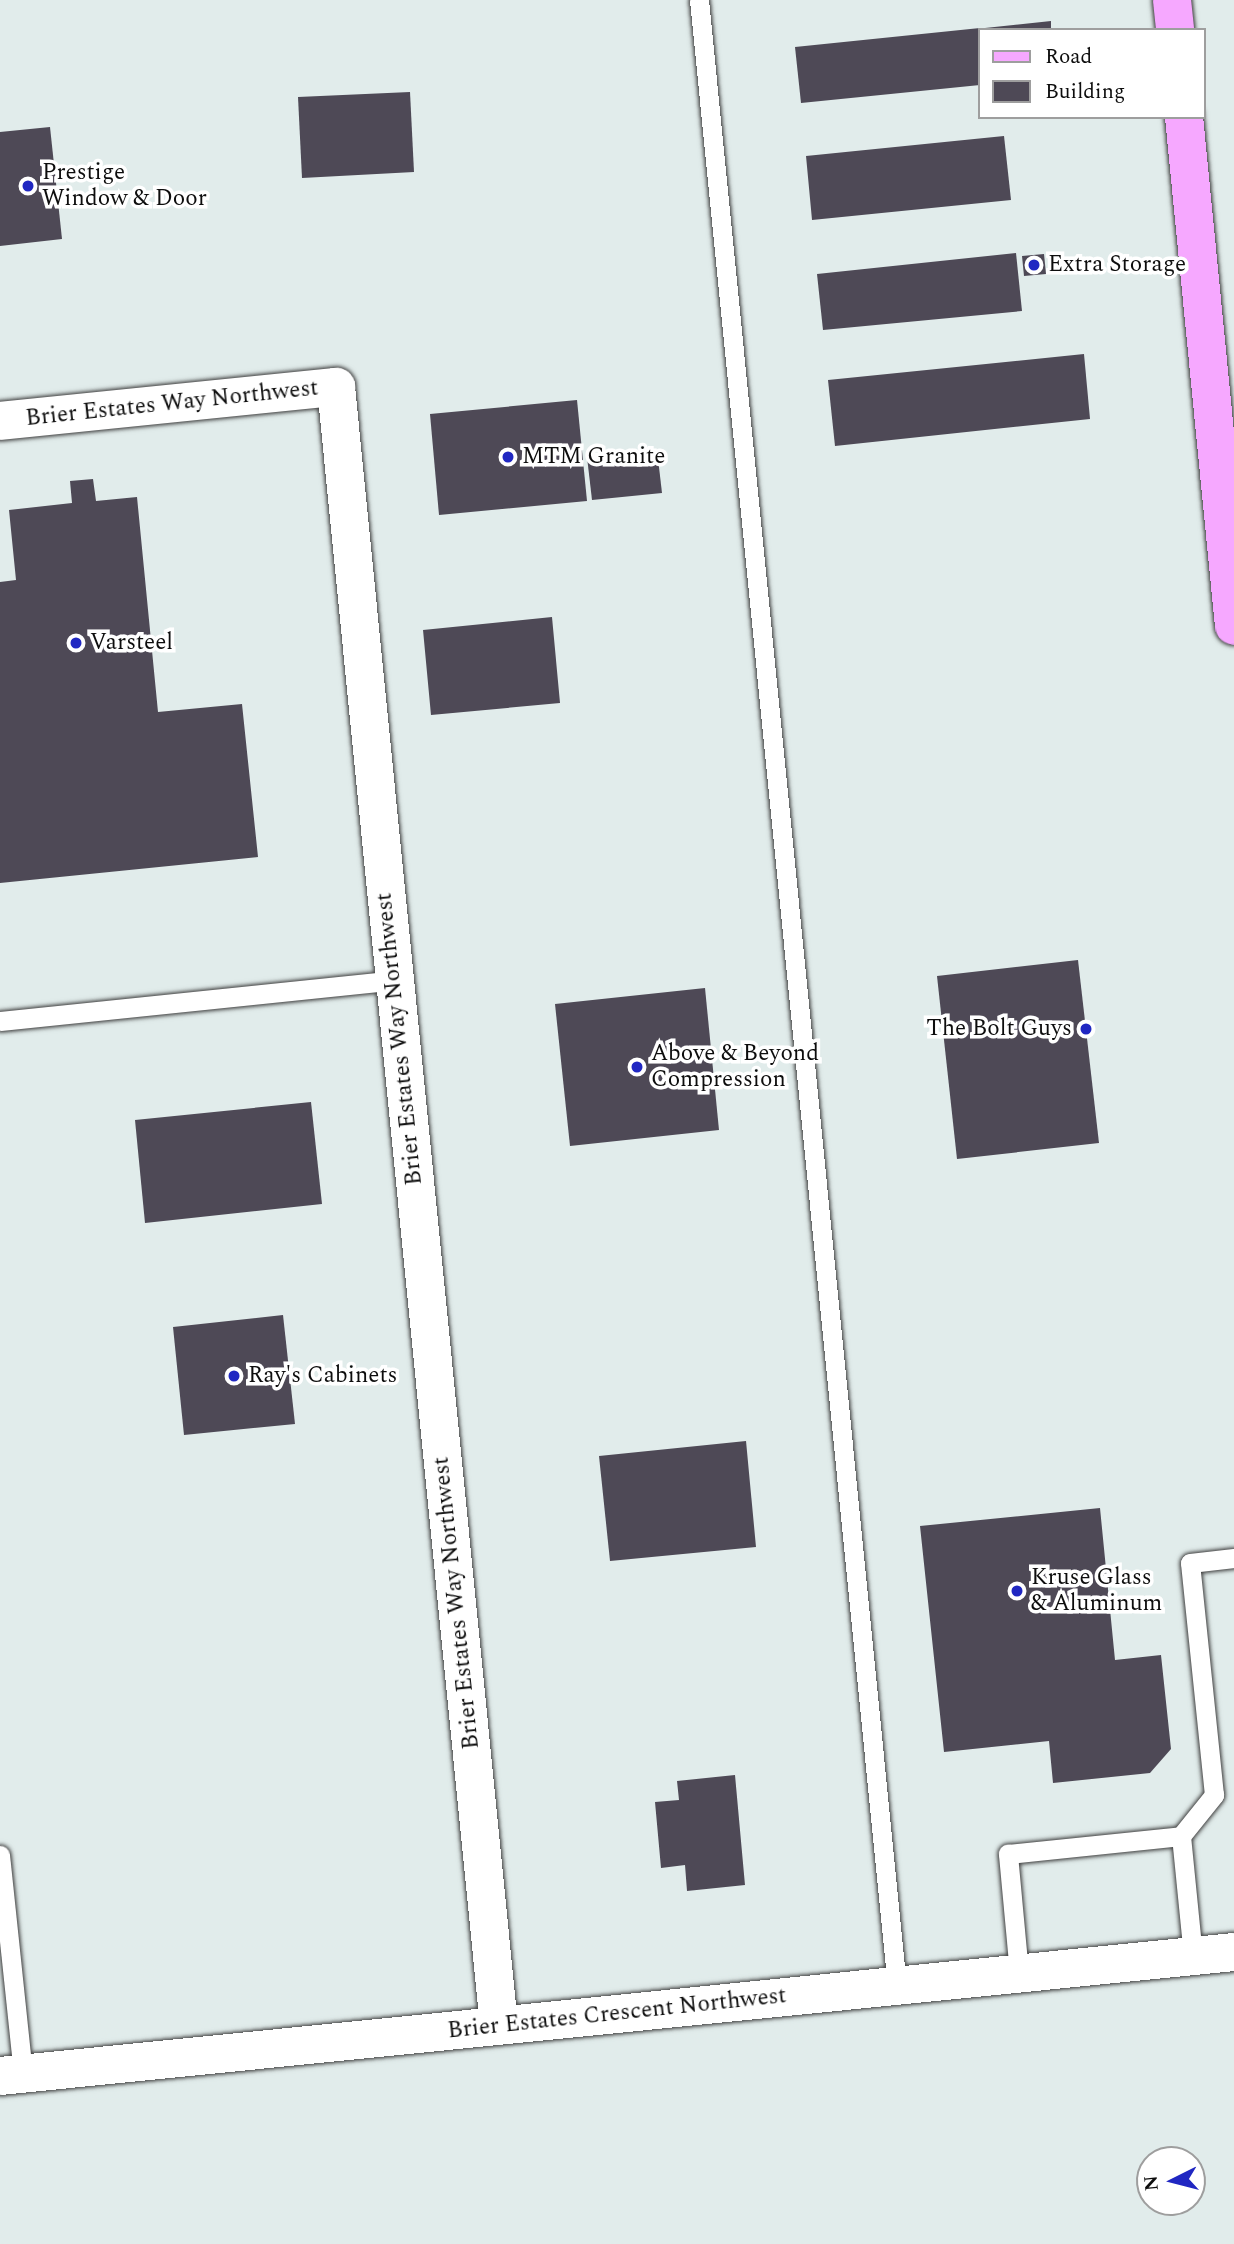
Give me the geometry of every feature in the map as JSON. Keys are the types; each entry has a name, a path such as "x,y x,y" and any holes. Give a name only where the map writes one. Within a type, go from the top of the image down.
{"street":[{"path":"1172,0 1175,28"},
{"path":"1184,119 1234,626"},
{"name":"Brier Estates Way Northwest","path":"0,421 336,387 499,2025"},
{"name":"Brier Estates Crescent Northwest","path":"11,2074 1234,1952"}],"lane":[{"path":"699,0 897,1986"},
{"path":"0,1021 395,980"},
{"path":"1193,1956 1181,1836 1214,1795 1190,1563 1234,1558"},
{"path":"1020,1973 1008,1854 1181,1836"},
{"path":"0,1855 11,2074"}],"shaded area":[{"path":"0,0 1234,0 1234,2244 0,2244"}],"building":[{"path":"1051,21 1051,28 985,28"},
{"path":"978,28 978,85 801,103 795,47"},
{"path":"410,92 414,172 302,178 298,97"},
{"name":"Prestige Window & Door","path":"50,127 62,239 0,246 0,132"},
{"path":"1004,136 1011,200 812,220 806,156"},
{"path":"1016,253 1022,311 823,330 817,274"},
{"name":"Extra Storage","path":"1044,254 1046,274 1024,276 1022,256"},
{"path":"1084,354 1090,419 835,446 828,380"},
{"name":"MTM Granite","path":"577,400 587,501 439,515 430,414"},
{"path":"657,450 662,493 592,500 587,457"},
{"name":"Varsteel","path":"93,479 96,501 137,497 158,712 242,704 258,857 0,883 0,582 16,580 9,510 72,503 70,481"},
{"path":"552,617 560,703 431,715 423,630"},
{"path":"1078,960 1099,1143 957,1159 937,976"},
{"name":"Above & Beyond Compression","path":"705,988 719,1130 570,1146 555,1004"},
{"path":"311,1102 322,1204 145,1223 135,1120"},
{"name":"Ray's Cabinets","path":"283,1315 295,1424 184,1435 173,1327"},
{"path":"746,1441 756,1547 610,1561 599,1456"},
{"name":"Kruse Glass & Aluminum","path":"1100,1508 1115,1660 1161,1655 1171,1749 1150,1773 1053,1783 1049,1741 944,1752 920,1526"},
{"path":"735,1775 745,1885 687,1891 685,1865 661,1868 655,1802 679,1800 677,1781"}],"place":[{"name":"Prestige Window & Door","path":"28,186"},
{"name":"Extra Storage","path":"1034,265"},
{"name":"MTM Granite","path":"508,457"},
{"name":"Varsteel","path":"76,643"},
{"name":"The Bolt Guys","path":"1086,1029"},
{"name":"Above & Beyond Compression","path":"637,1067"},
{"name":"Ray's Cabinets","path":"234,1376"},
{"name":"Kruse Glass & Aluminum","path":"1017,1591"}]}
